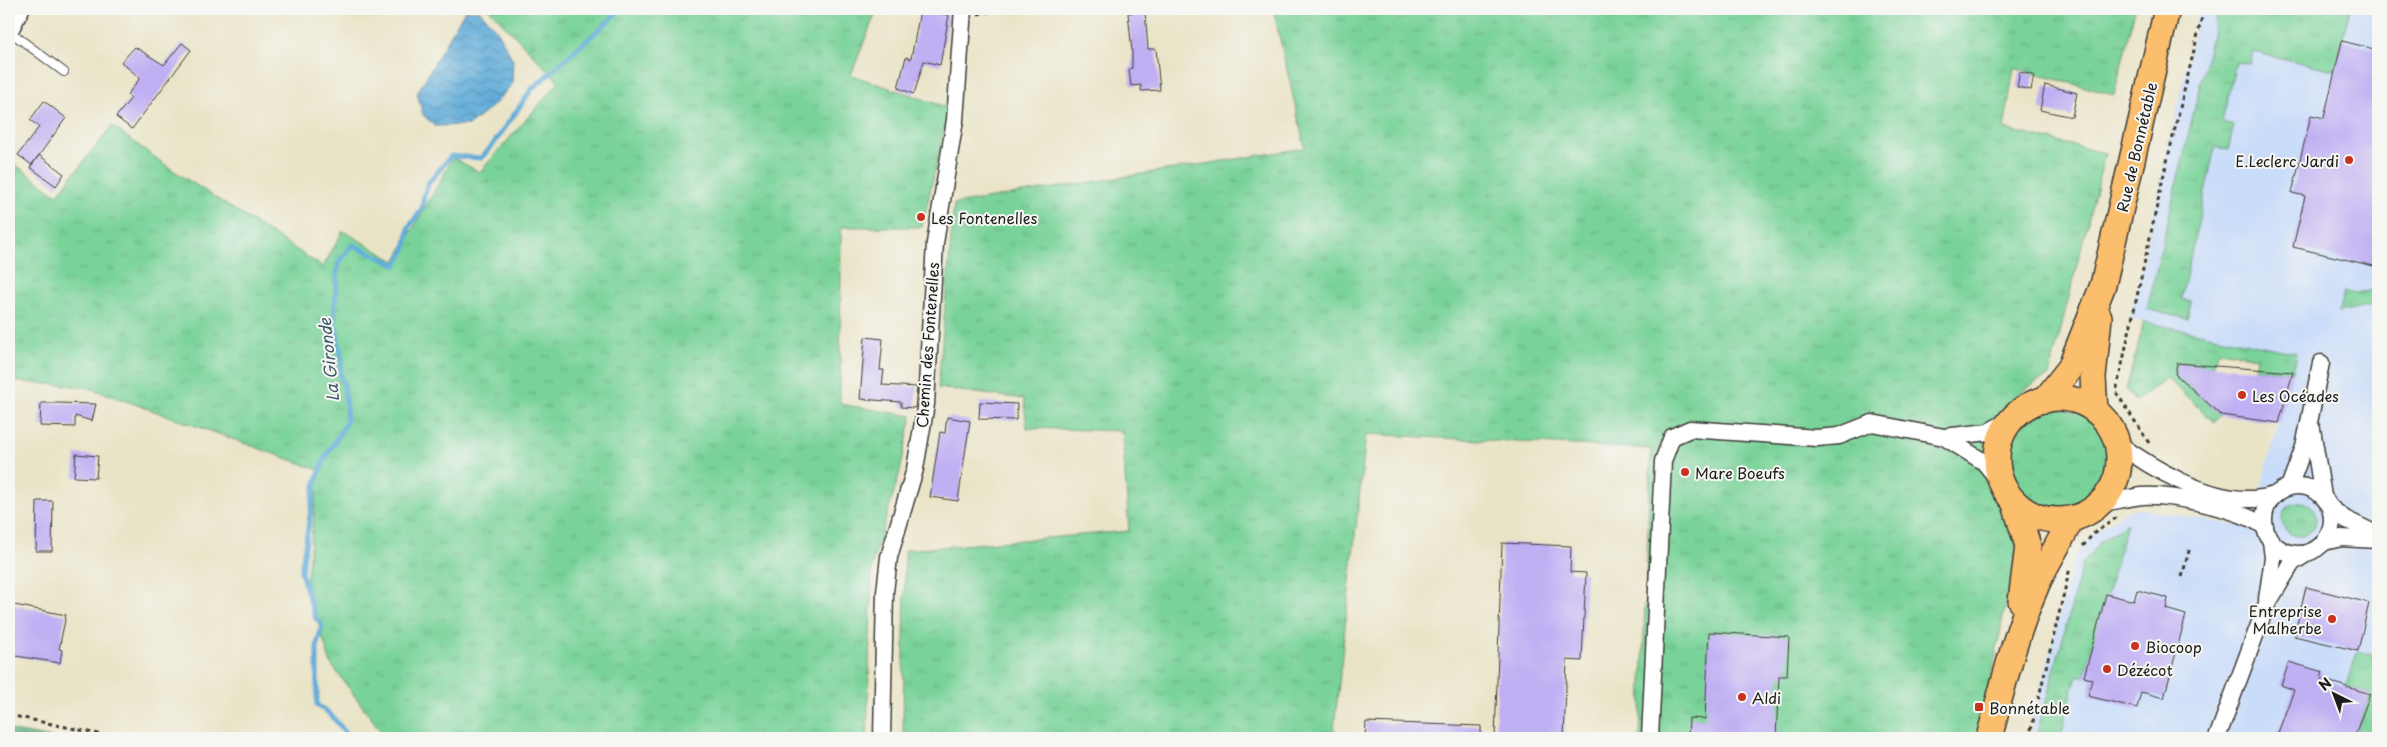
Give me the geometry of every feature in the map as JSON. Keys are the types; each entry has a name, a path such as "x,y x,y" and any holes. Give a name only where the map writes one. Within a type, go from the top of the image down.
{"main road":[{"name":"Rue de Bonnétable","path":"2103,285 2167,9"},
{"path":"2044,400 2070,368 2103,285"},
{"path":"2095,411 2092,377 2103,285"},
{"path":"1989,738 2014,643 2028,546 2015,504 2001,482 1997,465 1998,446 2003,431 2013,418 2028,406 2044,400 2073,400 2095,411 2110,428 2116,442 2118,455 2117,474 2111,489 2111,508 2089,511 2071,519 2056,520 2040,518 2015,504"},
{"path":"2014,643 2038,582 2071,519"}],"street":[{"path":"9,32 21,9"},
{"name":"Chemin des Fontenelles","path":"882,738 885,592 889,557 915,469 926,404 935,243 955,120 963,13"},
{"path":"2266,606 2273,558 2268,534 2266,508 2282,491 2304,448 2311,420 2320,364"},
{"path":"1650,738 1664,461 1672,437 1690,429 1817,438 1839,436 1872,423 1944,437 1988,432 2013,418"},
{"path":"2311,420 2332,526 2324,542"},
{"path":"1944,437 1984,462 2001,482"},
{"path":"2116,442 2153,467 2216,494 2252,499 2306,487 2327,502 2345,519 2378,535"},
{"path":"2111,508 2144,496 2187,501 2249,516 2286,552 2306,554"},
{"path":"2217,738 2266,606 2292,563 2324,542 2341,538 2378,540"}],"lane":[{"path":"9,32 64,72"}],"path":[{"path":"963,13 1003,9"},
{"path":"2150,445 2116,392 2204,9"},
{"path":"2077,553 2111,508"},
{"path":"2182,577 2190,547"},
{"path":"2029,738 2073,559"},
{"path":"9,715 118,738"}],"shaded area":[{"path":"2199,9 2378,9 2378,738 2029,738 2073,559 2093,534 2122,513 2133,510 2141,509 2250,528 2297,354 2130,319"}],"green space":[{"path":"489,9 877,9 851,75 949,108 922,227 841,227 840,404 912,416 899,475 872,565 867,738 386,738 331,664 306,585 319,470 87,387 9,381 9,160 57,195 112,126 171,169 323,267 343,231 395,261 453,158 480,172 559,82"},
{"path":"1273,9 2135,9 2114,95 2014,68 2004,129 2105,153 2049,376 2019,394 2006,407 1988,436 1984,453 1983,470 1988,488 2012,524 2015,532 2016,552 1979,738 1640,738 1651,449 1366,434 1333,738 903,738 905,550 1129,531 1122,431 1027,428 1024,399 938,388 954,204 1305,148"},
{"path":"2218,9 2350,9 2335,70 2253,52 2250,64 2236,62 2222,122 2234,125 2228,150 2215,147 2181,299 2191,301 2187,319 2147,309"},
{"path":"2378,288 2378,304 2338,312 2344,292 2357,294"},
{"path":"2144,322 2297,353 2293,372 2255,369 2257,357 2219,351 2213,366 2177,363 2175,374 2221,415 2214,422 2167,378 2135,401 2126,390"},
{"path":"2059,409 2069,410 2087,417 2101,431 2108,449 2108,469 2101,487 2087,501 2069,508 2059,509 2049,508 2031,501 2017,487 2010,469 2009,459 2010,449 2017,431 2031,417 2049,410"},
{"path":"2299,502 2311,507 2316,519 2311,531 2299,536 2287,531 2282,519 2287,507"},
{"path":"2127,523 2084,677 2077,675 2060,738 2036,738 2083,563 2101,541"},
{"path":"2358,651 2378,657 2378,738 2354,738 2370,694 2345,687"},
{"path":"9,730 53,738 9,738"}],"water":[{"path":"465,10 480,11 498,32 513,60 512,84 493,106 469,125 435,126 423,115 417,93"}],"building":[{"path":"920,11 949,15 940,65 924,61 914,94 898,88 906,57 911,59"},
{"path":"1145,11 1148,49 1156,49 1160,90 1141,91 1141,85 1131,86 1129,69 1132,68 1132,51 1128,13"},
{"path":"2342,41 2378,50 2378,267 2293,247 2305,196 2292,193 2311,115 2324,118"},
{"path":"182,43 191,50 132,129 116,117 131,98 127,95 140,78 121,62 135,47 164,65"},
{"path":"2020,72 2034,75 2031,90 2017,87"},
{"path":"2045,85 2077,93 2072,117 2040,110"},
{"path":"44,101 66,118 32,165 18,155 39,127 30,120"},
{"path":"39,155 64,174 56,186 30,167"},
{"path":"865,337 883,339 880,370 884,370 882,385 917,387 915,408 901,407 901,402 860,399"},
{"name":"Les Océades","path":"2177,363 2293,372 2279,423 2221,415 2175,374"},
{"path":"980,402 1017,404 1016,420 979,419"},
{"path":"41,403 96,404 92,421 75,416 75,427 40,426"},
{"path":"947,417 970,421 958,501 930,497 940,432 945,433"},
{"path":"76,454 98,456 96,478 74,477"},
{"path":"37,501 53,501 52,551 36,551"},
{"path":"1502,543 1571,546 1570,572 1586,573 1582,661 1567,660 1564,738 1495,738"},
{"name":"Entreprise Malherbe","path":"2306,587 2369,603 2358,651 2294,636"},
{"name":"Biocoop","path":"2137,590 2168,598 2166,609 2186,615 2164,698 2141,692 2137,708 2088,696 2092,679 2084,677 2106,594 2134,601"},
{"path":"9,604 66,615 59,649 62,650 60,663 9,655"},
{"name":"Aldi","path":"1709,632 1789,637 1787,676 1779,676 1776,738 1688,738 1689,718 1705,719"},
{"path":"2289,662 2323,672 2321,679 2370,694 2354,738 2276,738 2294,690 2281,685"},
{"path":"1366,722 1481,726 1481,738 1365,738"}],"waterway":[{"name":"La Gironde","path":"350,738 330,714 317,705 317,645 322,625 315,617 301,572 315,485 324,460 347,421 344,384 340,374 342,360 334,321 338,263 353,245 396,265 405,249 409,227 422,209 424,195 429,182 451,156 481,158 492,146 532,89 622,9"}],"place":[{"name":"E.Leclerc Jardi","path":"2349,160"},
{"name":"Les Fontenelles","path":"921,217"},
{"name":"Les Océades","path":"2242,395"},
{"name":"Mare Boeufs","path":"1685,472"},
{"name":"Entreprise Malherbe","path":"2332,619"},
{"name":"Biocoop","path":"2135,646"},
{"name":"Dézécot","path":"2107,669"},
{"name":"Aldi","path":"1742,697"},
{"name":"Bonnétable","path":"1979,707"}]}
